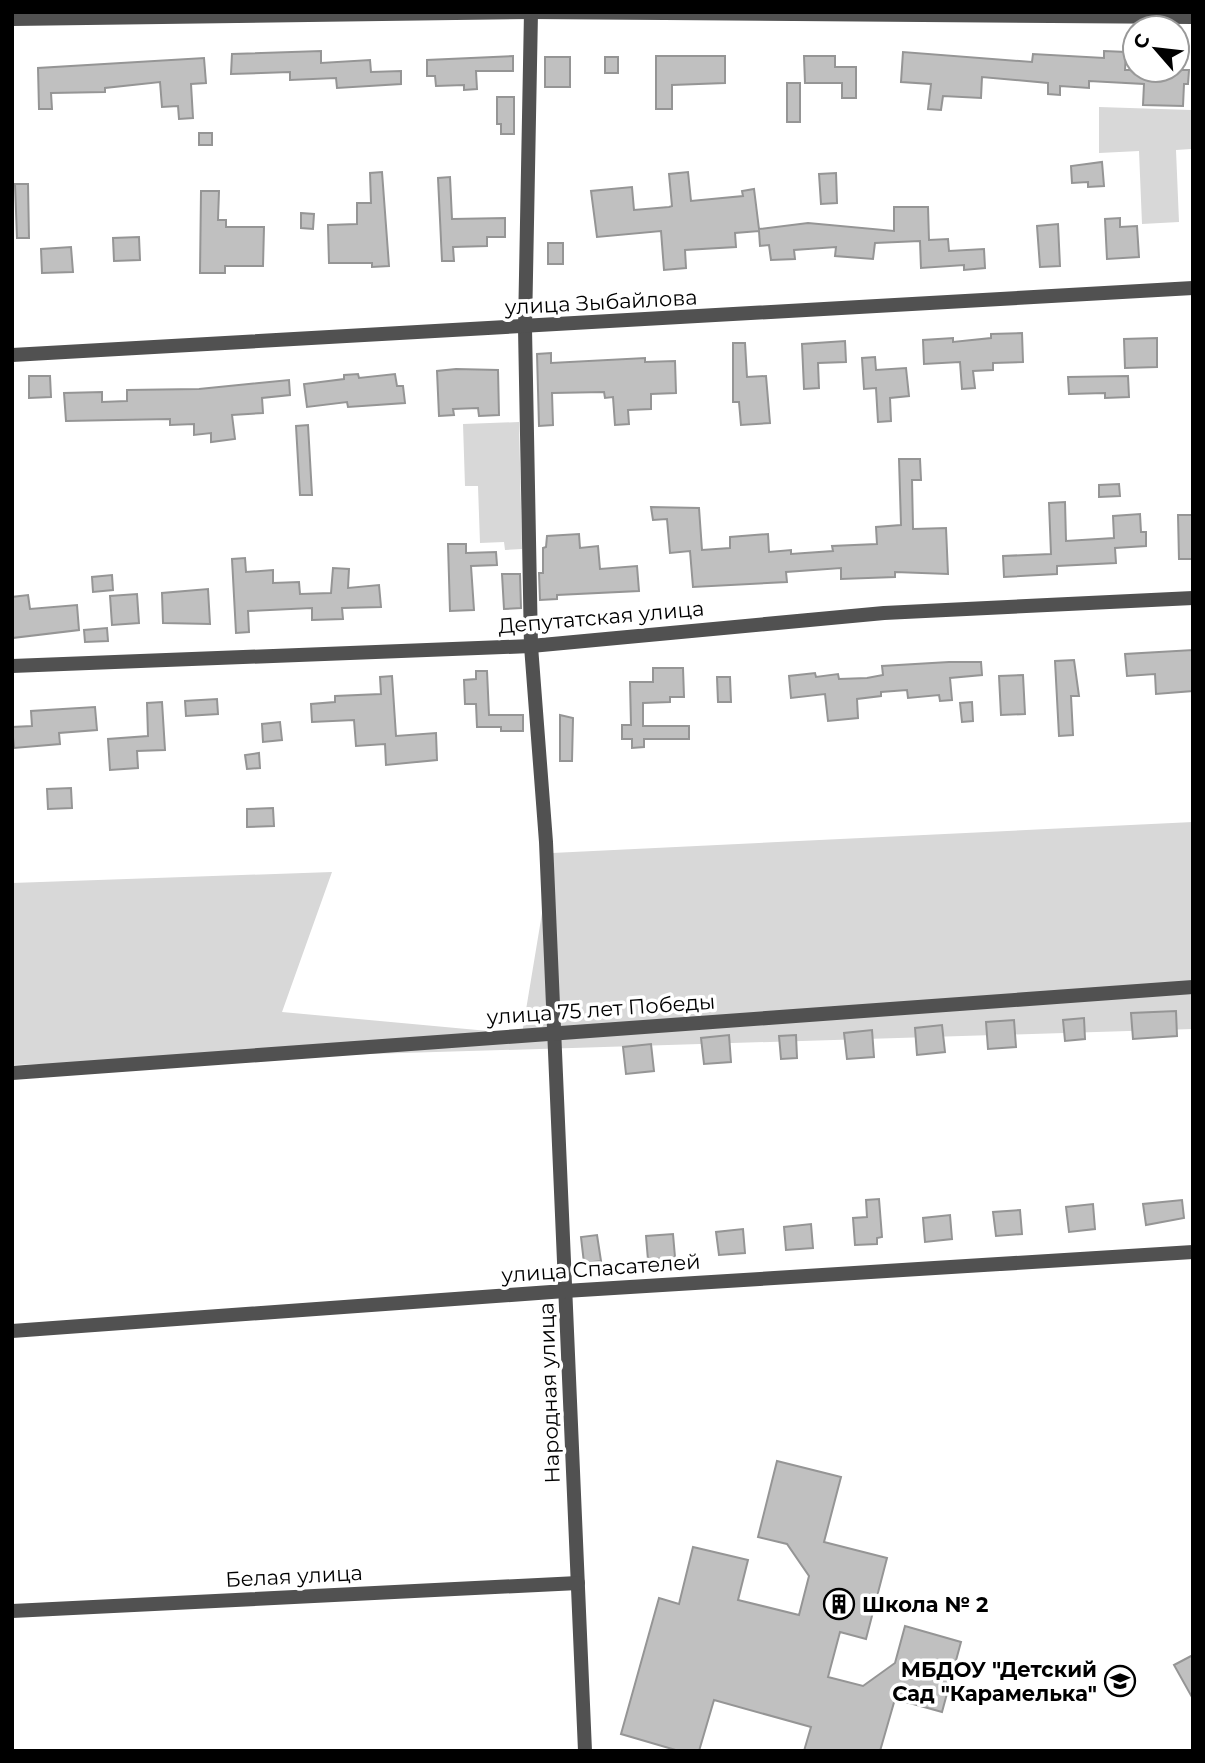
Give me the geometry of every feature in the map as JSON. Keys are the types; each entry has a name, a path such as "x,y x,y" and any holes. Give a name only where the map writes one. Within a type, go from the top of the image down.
{"street":[{"path":"12,19 531,12 1193,17"},
{"name":"Народная улица","path":"531,12 525,328 531,646 545,842 585,1751"},
{"name":"улица Зыбайлова","path":"12,355 1193,288"},
{"name":"Депутатская улица","path":"12,666 531,646 884,613 1193,598"},
{"name":"улица 75 лет Победы","path":"12,1073 1193,987"},
{"name":"улица Спасателей","path":"12,1331 565,1291 1193,1252"},
{"name":"Белая улица","path":"12,1611 578,1583"}],"shaded area":[{"path":"1099,107 1191,110 1191,149 1176,150 1179,222 1142,224 1139,151 1099,153"},
{"path":"519,422 522,549 505,550 504,542 480,543 478,486 465,486 463,424"},
{"path":"1193,822 1193,1029 12,1065 12,883 332,872 282,1012 522,1034 552,853"}],"building":[{"path":"321,51 321,63 370,60 371,72 401,71 401,84 337,88 336,78 290,80 290,72 231,74 232,54"},
{"path":"1104,51 1121,52 1121,83 1089,81 1089,88 1060,86 1060,95 1048,94 1048,83 982,77 981,98 943,96 941,110 928,109 931,84 901,82 903,52 1032,62 1033,54 1104,58"},
{"path":"513,56 513,71 476,71 477,89 464,90 464,85 436,86 435,76 427,76 427,60"},
{"path":"656,56 725,56 725,83 672,85 672,109 656,109"},
{"path":"804,56 835,56 835,67 856,67 856,98 842,98 842,83 805,83"},
{"path":"545,57 570,57 570,87 545,87"},
{"path":"605,57 618,57 618,73 605,73"},
{"path":"204,58 206,83 191,84 193,118 179,119 178,106 162,107 160,82 105,88 105,92 51,93 52,109 39,109 38,68"},
{"path":"787,83 800,83 800,122 787,122"},
{"path":"1144,84 1184,84 1183,106 1143,105"},
{"path":"497,97 514,97 514,134 501,134 501,124 497,124"},
{"path":"199,133 212,133 212,145 199,145"},
{"path":"1102,162 1104,186 1088,187 1088,182 1072,183 1071,166"},
{"path":"382,172 389,266 372,267 372,263 329,263 328,225 357,224 357,203 371,203 370,173"},
{"path":"688,172 691,201 743,196 742,191 754,189 759,229 808,223 894,231 894,207 928,207 929,240 948,239 949,251 984,249 985,268 964,270 964,265 921,268 920,241 875,243 873,259 835,256 836,247 794,250 795,259 771,260 769,245 760,246 759,231 735,233 736,247 685,250 686,268 664,270 661,231 597,237 591,191 632,187 634,210 669,207 672,206 669,174"},
{"path":"836,173 837,203 821,204 819,174"},
{"path":"450,177 452,219 505,218 505,237 487,237 487,246 453,247 454,261 442,261 438,178"},
{"path":"15,184 28,184 29,238 17,238"},
{"path":"201,191 219,191 218,220 226,220 226,227 264,227 263,266 225,266 225,273 200,273"},
{"path":"301,213 314,214 313,229 301,228"},
{"path":"1120,218 1120,227 1137,226 1139,257 1107,259 1105,219"},
{"path":"1058,224 1060,266 1040,267 1037,226"},
{"path":"139,237 140,260 114,261 113,238"},
{"path":"548,243 563,243 563,264 548,264"},
{"path":"71,247 73,272 42,273 41,249"},
{"path":"1022,333 1023,362 993,363 993,370 973,371 975,388 962,389 960,362 924,364 923,340 953,338 953,342 991,338 991,334"},
{"path":"1157,338 1157,367 1125,368 1124,339"},
{"path":"845,341 846,362 818,363 819,388 804,389 802,344"},
{"path":"733,343 745,343 747,377 766,376 770,423 741,425 739,402 733,402"},
{"path":"551,353 551,363 645,358 645,362 675,361 676,393 651,394 651,409 628,410 629,424 615,425 613,397 605,398 604,392 552,393 553,425 539,426 537,354"},
{"path":"875,357 876,370 906,368 909,396 890,398 891,421 878,422 876,388 864,389 862,358"},
{"path":"498,370 499,415 479,416 478,408 453,409 454,415 439,416 437,371"},
{"path":"358,374 359,378 395,374 397,386 403,386 405,403 348,407 347,402 307,407 304,384 344,379 344,375"},
{"path":"29,376 50,376 51,397 29,398"},
{"path":"1128,376 1129,397 1105,398 1105,393 1069,394 1068,377"},
{"path":"289,380 290,395 262,398 263,413 232,415 235,439 211,442 211,433 194,435 194,424 170,425 170,419 66,421 64,393 102,392 102,402 127,401 127,390 199,389"},
{"path":"308,425 312,495 300,495 296,426"},
{"path":"899,459 920,459 921,480 912,480 913,529 946,528 948,574 895,572 895,577 841,579 841,568 786,572 787,582 693,587 690,551 670,553 667,519 653,520 651,507 699,508 702,550 730,548 730,537 768,534 769,552 791,550 791,554 833,551 832,546 877,544 876,527 901,525"},
{"path":"1119,484 1120,496 1099,497 1099,485"},
{"path":"1065,502 1066,541 1114,538 1113,516 1140,514 1141,532 1146,532 1146,546 1115,548 1116,563 1057,566 1057,574 1004,577 1003,556 1051,554 1049,503"},
{"path":"1178,515 1193,515 1193,559 1179,559"},
{"path":"579,534 580,548 598,546 600,569 637,566 639,591 557,595 557,599 540,600 539,573 543,573 543,548 546,547 547,536"},
{"path":"448,544 466,544 466,553 496,552 497,565 471,566 474,610 450,611"},
{"path":"245,558 246,572 273,570 273,583 299,582 300,594 331,593 333,568 349,569 348,588 379,585 381,607 342,608 343,619 312,620 312,608 248,611 249,632 236,633 232,559"},
{"path":"502,574 520,574 521,608 504,609"},
{"path":"112,575 113,590 93,592 92,577"},
{"path":"208,589 210,624 163,623 162,593"},
{"path":"137,594 139,623 112,625 110,596"},
{"path":"28,595 30,609 77,605 79,630 12,638 12,597"},
{"path":"107,628 108,641 85,642 84,630"},
{"path":"1193,650 1193,691 1156,694 1155,674 1127,676 1125,654"},
{"path":"1074,660 1079,696 1071,696 1073,735 1059,736 1055,661"},
{"path":"981,662 982,675 950,678 952,700 940,701 939,695 908,698 907,690 881,692 881,696 857,699 858,718 828,721 825,694 791,698 789,676 815,673 816,677 838,674 839,679 867,678 883,675 882,666"},
{"path":"653,668 683,668 684,697 670,697 670,702 643,703 643,726 689,726 689,739 644,739 644,747 632,748 632,739 622,739 622,725 631,725 630,682 653,682"},
{"path":"476,671 487,671 489,715 523,715 523,731 477,727 476,704 465,704 464,680 476,679"},
{"path":"1023,675 1025,714 1001,715 999,676"},
{"path":"392,676 396,736 436,733 437,760 386,765 385,744 356,746 354,720 312,722 311,704 335,702 335,696 381,694 380,677"},
{"path":"717,677 730,677 731,702 718,702"},
{"path":"217,699 218,714 186,716 185,701"},
{"path":"162,702 165,750 137,751 138,768 110,770 108,739 148,736 147,703"},
{"path":"972,702 973,721 962,722 960,703"},
{"path":"95,707 97,730 59,733 60,744 14,748 12,727 32,726 31,711"},
{"path":"560,715 573,718 572,761 560,761"},
{"path":"280,722 282,740 263,742 262,724"},
{"path":"259,753 260,768 247,769 245,755"},
{"path":"71,788 72,808 48,809 47,789"},
{"path":"273,808 274,826 247,827 247,809"},
{"path":"1176,1011 1177,1036 1133,1039 1131,1013"},
{"path":"1084,1018 1085,1039 1065,1041 1063,1020"},
{"path":"1014,1020 1016,1047 988,1049 986,1022"},
{"path":"942,1025 945,1052 917,1055 915,1028"},
{"path":"872,1030 874,1057 847,1059 844,1033"},
{"path":"729,1035 731,1062 704,1064 701,1038"},
{"path":"796,1035 797,1058 781,1059 779,1036"},
{"path":"651,1044 654,1071 626,1074 623,1047"},
{"path":"879,1199 882,1237 877,1238 877,1244 855,1245 853,1218 867,1217 866,1200"},
{"path":"1182,1200 1184,1218 1146,1225 1143,1204"},
{"path":"1093,1204 1095,1229 1069,1232 1066,1207"},
{"path":"1020,1210 1022,1234 996,1236 993,1212"},
{"path":"950,1215 952,1239 925,1242 923,1218"},
{"path":"811,1224 813,1248 786,1250 784,1227"},
{"path":"743,1229 745,1253 719,1255 716,1232"},
{"path":"673,1234 675,1257 648,1260 646,1236"},
{"path":"597,1235 601,1261 584,1263 581,1237"},
{"name":"Школа № 2","path":"777,1461 841,1477 824,1542 887,1558 866,1639 840,1632 828,1677 863,1686 895,1663 905,1626 961,1642 942,1712 895,1699 880,1751 804,1751 811,1727 714,1700 699,1751 679,1751 621,1734 659,1598 679,1604 693,1547 748,1560 738,1600 799,1615 809,1576 787,1544 758,1537"},
{"path":"1193,1655 1193,1699 1174,1665"}],"place":[{"name":"Школа № 2","path":"839,1604"},
{"name":"МБДОУ \"Детский Сад \"Карамелька\"","path":"1120,1681"}]}
